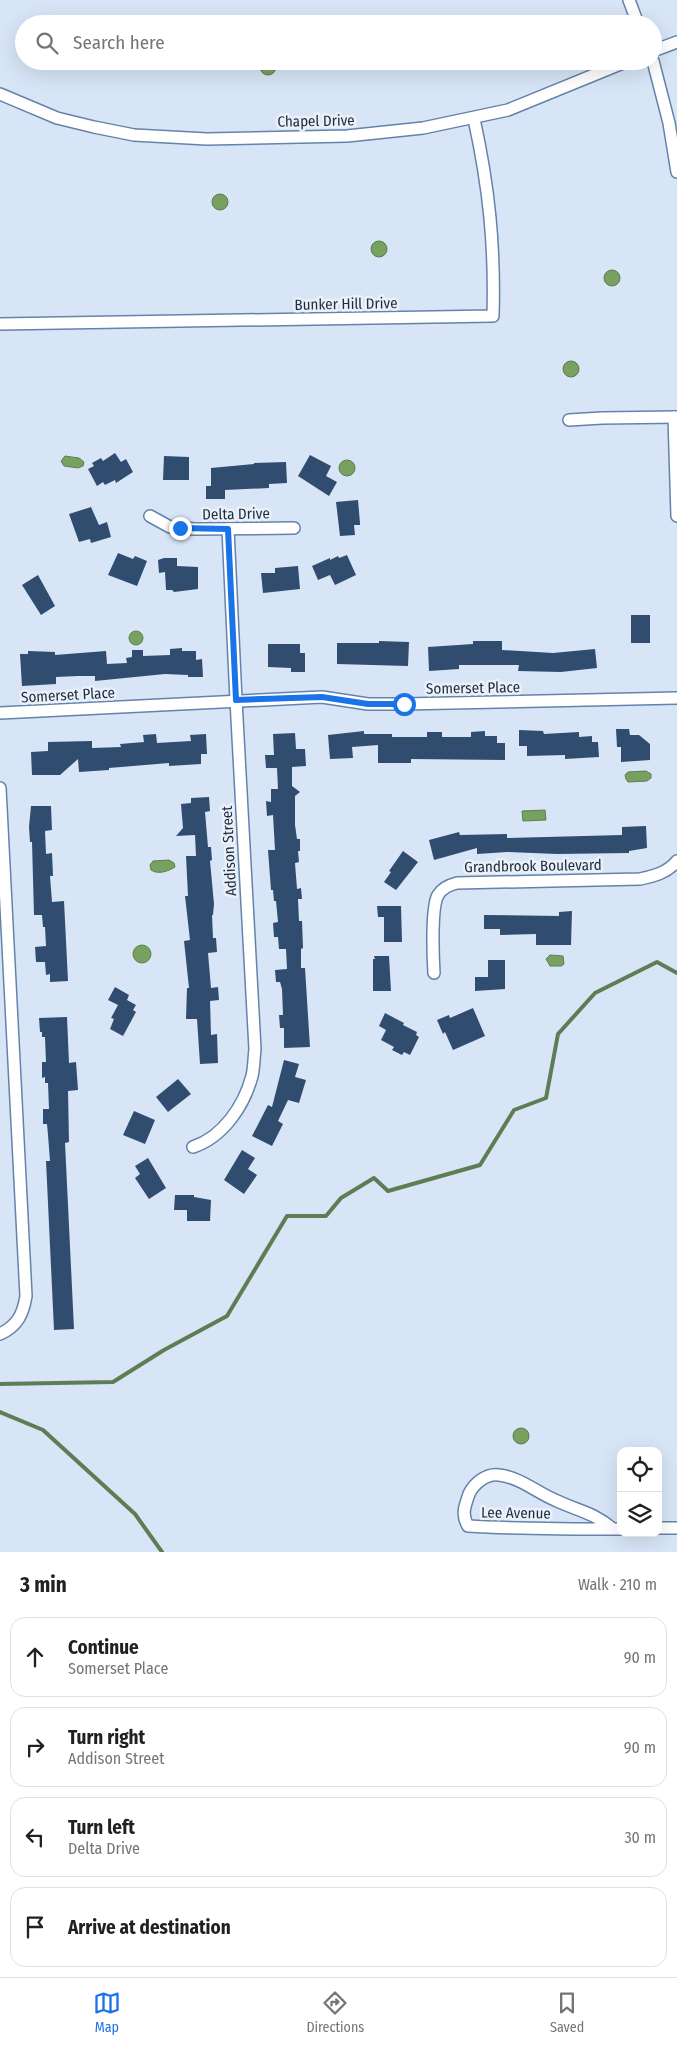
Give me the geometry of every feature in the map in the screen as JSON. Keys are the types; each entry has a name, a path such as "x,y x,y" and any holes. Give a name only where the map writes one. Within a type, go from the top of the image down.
{"street":[{"path":"629,0 635,15"},
{"path":"662,48 677,42"},
{"name":"Chapel Drive","path":"0,94 57,118 134,134 170,138 207,139 361,135 423,128 474,119 508,110 606,70"},
{"path":"655,70 669,123 677,172"},
{"name":"Bunker Hill Drive","path":"0,324 493,316 493,242 490,203 474,119"},
{"path":"569,420 676,417 677,516"},
{"name":"Delta Drive","path":"150,516 170,527 195,529 294,528"},
{"name":"Addison Street","path":"193,1147 203,1144 220,1133 232,1117 252,1076 254,1049 228,529"},
{"name":"Somerset Place","path":"0,713 322,697 368,704 677,698"},
{"path":"0,788 26,1296 20,1319 11,1329 0,1334"},
{"name":"Grandbrook Boulevard","path":"434,973 435,900 442,889 448,885 457,883 640,879 658,875 672,867 677,861"},
{"name":"Lee Avenue","path":"500,1474 556,1500 599,1517 617,1529 468,1526 464,1519 463,1510 471,1490 478,1482 487,1476 500,1474"},
{"path":"662,1528 677,1528"}],"shaded area":[{"path":"261,70 275,70 268,75"},
{"path":"217,194 223,194 228,199 226,208 217,210 212,205 212,199"},
{"path":"376,241 382,241 387,246 385,255 376,257 371,252 371,246"},
{"path":"609,270 615,270 620,275 618,284 609,286 604,281 604,275"},
{"path":"568,361 574,361 579,366 577,375 568,377 563,372 563,366"},
{"path":"65,456 79,458 84,462 83,466 78,468 64,466 61,461"},
{"path":"347,460 353,462 355,468 353,474 347,476 341,474 339,468 341,462"},
{"path":"133,631 139,631 143,638 139,645 133,645 129,641 129,635"},
{"path":"646,771 651,774 651,778 647,781 628,782 626,779 625,775 628,772"},
{"path":"545,810 546,820 523,821 522,811"},
{"path":"169,860 174,863 175,867 160,872 151,870 150,865 153,861"},
{"path":"142,945 148,948 151,954 148,960 142,963 136,960 133,954 136,948"},
{"path":"550,955 563,956 564,964 561,966 550,966 546,959"},
{"path":"518,1428 524,1428 529,1433 527,1442 518,1444 513,1439 513,1433"}],"building":[{"path":"115,453 121,462 126,459 133,472 116,483 115,480 105,485 103,482 97,486 88,469 94,466 92,463 101,458 103,461"},
{"path":"310,455 331,466 326,476 337,482 329,496 298,476"},
{"path":"164,456 189,457 189,480 163,480"},
{"path":"286,462 287,483 269,484 269,488 225,490 225,499 206,499 206,486 211,486 211,468 254,463"},
{"path":"358,500 360,525 354,525 355,535 340,536 336,502"},
{"path":"91,507 99,525 107,522 111,537 91,543 90,539 79,542 69,514"},
{"path":"118,553 133,559 135,556 147,561 137,586 108,575"},
{"path":"347,555 356,575 335,585 330,575 318,580 312,566 330,558 330,560 338,556 339,558"},
{"path":"177,558 177,566 198,567 198,589 174,592 166,590 165,572 159,573 158,560"},
{"path":"298,566 300,589 263,593 261,573 275,573 275,568"},
{"path":"38,575 55,606 41,615 22,585"},
{"path":"631,615 650,615 650,643 631,643"},
{"path":"379,641 409,642 408,666 337,664 337,643 379,643"},
{"path":"473,641 502,641 502,650 553,653 595,649 597,668 561,672 518,671 519,665 459,665 459,669 429,671 428,647 473,644"},
{"path":"268,644 300,644 300,653 305,653 305,672 291,672 291,668 268,667"},
{"path":"182,648 182,651 196,651 196,660 202,659 203,677 165,674 95,681 95,676 56,677 56,684 22,686 20,654 28,654 28,651 55,652 55,655 106,651 107,664 127,663 126,658 132,657 132,650 143,650 143,656 170,655 170,649"},
{"path":"616,729 629,729 630,735 639,735 650,744 650,760 621,762 621,747 617,747"},
{"path":"519,730 543,731 544,734 579,732 579,737 592,736 592,742 598,742 599,757 565,759 565,755 527,756 527,746 519,746"},
{"path":"364,731 364,734 392,734 392,737 427,737 427,732 442,732 442,737 471,737 471,732 485,731 485,736 497,736 497,743 505,743 505,760 411,759 411,763 378,763 378,745 352,747 353,758 330,759 328,735"},
{"path":"295,733 296,749 305,749 306,766 292,767 292,786 300,792 295,796 295,825 297,839 300,839 300,851 298,851 299,862 295,863 297,889 301,888 302,899 298,899 299,921 302,921 303,948 301,949 301,968 305,968 310,1047 284,1048 284,1028 280,1028 279,1015 283,1015 282,989 280,982 276,982 275,970 287,969 286,949 279,949 278,937 274,937 273,923 278,922 276,901 274,901 273,890 271,890 268,850 275,850 273,815 267,816 266,801 271,802 271,789 278,789 277,768 266,768 265,755 274,755 273,734"},
{"path":"156,734 157,743 191,741 190,735 206,734 207,754 201,754 201,764 169,766 169,763 79,772 78,759 60,775 32,775 31,752 48,751 48,742 92,741 92,748 121,747 120,744 144,742 143,735"},
{"path":"209,797 210,811 205,812 208,847 211,847 212,860 210,861 214,904 212,915 213,938 216,938 217,952 208,953 211,988 218,987 219,1000 210,1001 211,1035 217,1034 218,1063 200,1064 197,1019 186,1019 187,988 189,988 184,941 190,940 185,896 188,896 186,856 196,856 195,835 176,836 183,828 181,804 191,803 191,798"},
{"path":"31,806 51,806 52,830 45,831 46,854 52,853 53,876 50,876 52,902 64,901 68,981 50,982 50,974 46,975 45,962 36,962 35,947 46,946 42,915 34,915 32,842 30,842 29,827"},
{"path":"646,826 647,848 629,851 629,853 557,854 507,852 477,854 477,848 434,860 429,840 459,832 460,835 507,834 507,838 622,835 622,827"},
{"path":"403,851 418,862 396,890 384,882"},
{"path":"377,906 401,906 402,942 384,942 384,917 378,917"},
{"path":"572,911 571,945 536,945 536,934 500,935 500,929 484,929 484,915 559,916 559,912"},
{"path":"374,956 389,956 391,991 373,991"},
{"path":"488,960 505,960 505,989 475,991 475,977 488,977"},
{"path":"115,987 129,995 127,1000 136,1005 133,1010 136,1012 123,1036 110,1029 114,1019 111,1018 118,1005 108,1000"},
{"path":"473,1008 485,1036 453,1050 437,1020 449,1015 450,1018"},
{"path":"385,1013 417,1032 416,1035 419,1037 410,1055 404,1052 402,1055 392,1050 394,1047 381,1040 386,1030 379,1026"},
{"path":"67,1017 69,1063 76,1062 78,1090 68,1091 69,1142 65,1143 74,1329 54,1330 46,1161 50,1161 47,1124 43,1124 43,1109 49,1109 48,1083 45,1083 45,1077 42,1078 42,1062 46,1062 45,1037 42,1037 42,1032 40,1032 39,1018"},
{"path":"284,1060 299,1064 295,1077 306,1080 299,1103 288,1100 278,1121 283,1124 272,1146 252,1136 268,1105 272,1107"},
{"path":"178,1079 191,1094 168,1112 156,1097"},
{"path":"134,1111 155,1120 145,1144 123,1135"},
{"path":"242,1150 255,1158 248,1169 257,1175 244,1194 224,1180"},
{"path":"148,1158 166,1188 149,1199 135,1178 140,1174 135,1166"},
{"path":"175,1195 194,1195 194,1197 211,1200 210,1221 187,1221 187,1210 174,1210"}],"waterway":[{"path":"0,1384 113,1382 164,1350 227,1316 287,1216 326,1216 341,1198 374,1178 388,1191 480,1165 514,1110 546,1098 558,1034 595,993 657,962 677,973"},
{"path":"0,1412 43,1430 135,1514 162,1552"}],"route":[{"path":"180,528 228,529 236,700 322,697 368,704 404,704"}]}
